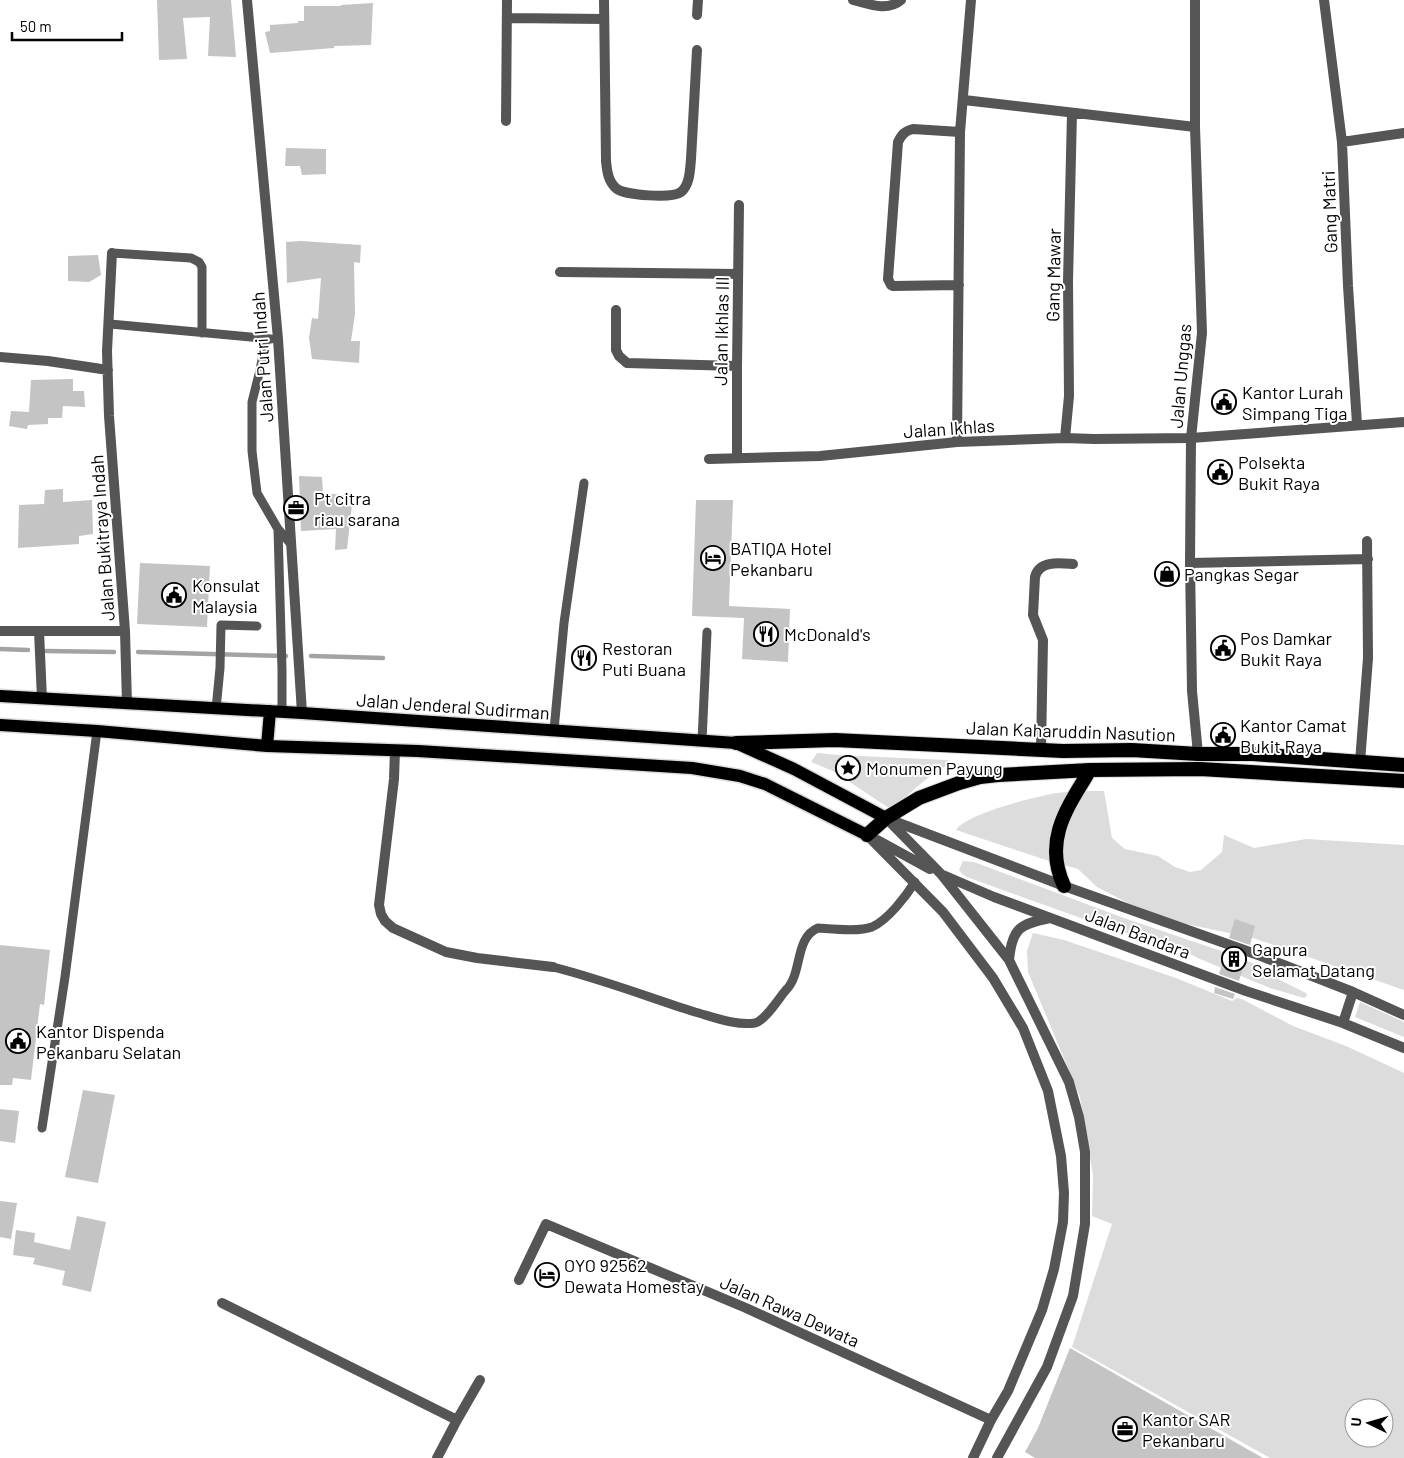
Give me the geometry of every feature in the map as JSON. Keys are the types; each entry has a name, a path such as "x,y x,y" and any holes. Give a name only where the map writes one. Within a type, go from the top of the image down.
{"highway":[{"name":"Jalan Kaharuddin Nasution","path":"736,743 835,740 1040,750 1132,750 1198,754 1253,754 1404,765"},
{"path":"1252,772 1253,754"},
{"name":"Jalan Kaharuddin Nasution","path":"868,835 886,818 919,798 959,783 980,778 1090,770 1200,769 1404,781"},
{"path":"1064,886 1057,871 1056,860 1056,848 1060,830 1066,809 1090,770"}],"main road":[{"name":"Jalan Jenderal Sudirman","path":"0,696 302,713 736,743 794,770 886,818"},
{"path":"267,746 276,712"},
{"path":"0,725 98,731 267,746 396,750 692,768 720,772 765,784 868,835"}],"street":[{"name":"Jalan Putri Indah","path":"247,0 278,339 302,713"},
{"path":"506,121 507,0"},
{"path":"604,0 607,173 611,183 617,189 625,192 664,195 675,194 685,186 690,166 697,50"},
{"path":"697,15 698,0"},
{"path":"853,0 886,7 896,4 901,0"},
{"path":"957,442 960,132 971,0"},
{"name":"Jalan Unggas","path":"1195,0 1195,126 1202,333 1191,438 1190,562 1192,691 1198,754"},
{"name":"Gang Matri","path":"1324,0 1342,142 1348,286 1357,424"},
{"path":"507,18 604,19"},
{"path":"964,100 1195,126"},
{"name":"Gang Mawar","path":"1065,438 1069,396 1068,281 1072,113"},
{"path":"958,285 893,286 888,279 898,142 906,131 913,129 960,132"},
{"path":"1342,142 1404,133"},
{"name":"Jalan Ikhlas III","path":"737,458 736,366 739,205"},
{"name":"Jalan Bukitraya Indah","path":"112,252 108,370 109,416 125,631 127,704"},
{"path":"560,272 738,274"},
{"path":"616,310 616,350 619,356 627,363 736,366"},
{"path":"0,356 108,370"},
{"name":"Jalan Ikhlas","path":"709,459 820,456 957,442 1065,438 1191,438 1357,424 1404,422"},
{"path":"1360,762 1368,658 1367,541"},
{"path":"1190,562 1368,559"},
{"path":"1040,750 1042,640 1033,615 1035,573 1042,566 1053,563 1073,564"},
{"path":"0,631 125,631"},
{"path":"39,631 42,699"},
{"path":"396,750 379,905 385,921 393,928 446,952 553,968"},
{"path":"886,818 941,874 1009,960 1069,1082 1080,1117 1085,1152 1085,1224 1073,1296 1047,1367 997,1458"},
{"name":"Jalan Bandara","path":"886,818 1064,886 1261,956 1353,992 1404,1015"},
{"path":"868,835 943,912 993,978 1023,1028 1048,1092 1061,1156 1064,1193 1063,1222 1054,1269 1042,1310 1008,1391 991,1420 973,1458"},
{"name":"Jalan Bandara","path":"868,835 941,874 994,897 1246,991 1343,1023 1404,1048"},
{"path":"1009,960 1012,938 1021,928 1030,922 1051,918"},
{"path":"1343,1023 1353,992"},
{"name":"Jalan Rawa Dewata","path":"519,1280 546,1224 746,1308 991,1420"},
{"path":"222,1303 457,1420"},
{"path":"437,1458 480,1380"}],"lane":[{"path":"112,252 191,258 199,262 202,267 202,334"},
{"path":"110,324 202,334 278,339"},
{"path":"266,338 252,402 252,451 257,493 278,529 291,544"},
{"path":"554,730 564,623 584,483"},
{"path":"276,712 282,670 278,529"},
{"path":"216,709 220,668 221,625 257,626"},
{"path":"702,741 707,632"},
{"path":"42,1128 65,977 98,731"},
{"path":"553,968 576,973 738,1023 757,1022 767,1014 789,987 798,968 805,939 815,930 818,928 846,929 874,926 905,898 915,882"}],"shaded area":[{"path":"817,753 947,760 952,763 928,778 892,810 833,771 811,762"},
{"path":"1074,791 1104,791 1112,838 1125,849 1158,856 1175,867 1190,872 1201,870 1222,852 1224,835 1254,848 1306,839 1404,845 1404,990 1253,938 1181,923 1128,903 1097,887 1078,869 956,830 962,824 987,812 1034,798"},
{"path":"963,861 974,862 1265,968 1276,978 1306,993 1307,996 1304,998 1270,988 1186,952 1089,921 967,877 959,870"},
{"path":"1033,933 1064,940 1176,978 1232,1001 1237,998 1242,999 1293,1026 1346,1046 1404,1073 1404,1458 1270,1458 1072,1347 1112,1224 1092,1216 1093,1175 1080,1097 1028,972 1027,951"},
{"path":"1360,1002 1404,1022 1404,1037 1355,1017"}],"building":[{"path":"157,0 231,0 236,57 208,56 210,17 183,18 187,59 159,60"},
{"path":"373,3 371,45 334,46 334,48 270,53 265,32 270,31 270,25 304,21 304,6 341,6"},
{"path":"286,148 326,149 326,174 302,175 300,166 285,166"},
{"path":"301,241 361,245 360,263 354,262 355,314 351,341 360,341 359,363 312,359 309,338 312,318 318,319 321,278 287,283 286,242"},
{"path":"98,255 101,275 89,282 68,281 68,256"},
{"path":"73,379 73,391 84,391 85,407 63,406 62,418 48,418 48,424 28,425 27,429 9,426 11,411 29,412 31,380"},
{"path":"299,476 322,477 323,493 353,496 347,549 335,550 336,529 301,531"},
{"path":"63,489 63,502 92,500 93,534 79,536 79,544 18,548 19,505 44,504 45,490"},
{"name":"BATIQA Hotel Pekanbaru","path":"696,500 733,500 729,606 790,609 788,662 742,659 744,618 692,616"},
{"name":"Konsulat Malaysia","path":"140,563 210,566 207,627 137,624"},
{"path":"1235,919 1255,926 1250,945 1229,938"},
{"name":"Kantor Dispenda Pekanbaru Selatan","path":"0,945 50,950 44,1005 40,1004 31,1080 13,1078 12,1085 0,1085"},
{"path":"1226,951 1246,958 1239,981 1219,974"},
{"path":"1215,987 1235,994 1233,999 1214,993"},
{"path":"83,1090 115,1095 98,1183 65,1177"},
{"path":"0,1109 19,1111 15,1143 0,1141"},
{"path":"0,1201 17,1203 11,1239 0,1237"},
{"path":"77,1216 106,1222 91,1292 62,1285 65,1271 33,1264 35,1258 13,1255 16,1230 35,1233 34,1242 70,1250"},
{"path":"1070,1348 1263,1458 1035,1458 1025,1452 1038,1428"}],"waterway":[{"path":"0,649 28,650"},
{"path":"46,651 114,652"},
{"path":"138,652 286,656"},
{"path":"311,656 383,658"}],"place":[{"name":"Kantor Lurah Simpang Tiga","path":"1224,402"},
{"name":"Polsekta Bukit Raya","path":"1220,472"},
{"name":"Pt citra riau sarana","path":"296,508"},
{"name":"BATIQA Hotel Pekanbaru","path":"713,558"},
{"name":"Pangkas Segar","path":"1167,574"},
{"name":"Konsulat Malaysia","path":"174,595"},
{"name":"McDonald's","path":"766,634"},
{"name":"Pos Damkar Bukit Raya","path":"1223,648"},
{"name":"Restoran Puti Buana","path":"584,658"},
{"name":"Kantor Camat Bukit Raya","path":"1223,735"},
{"name":"Monumen Payung","path":"848,768"},
{"name":"Gapura Selamat Datang","path":"1234,959"},
{"name":"Kantor Dispenda Pekanbaru Selatan","path":"18,1041"},
{"name":"OYO 92562 Dewata Homestay","path":"547,1275"},
{"name":"Kantor SAR Pekanbaru","path":"1125,1429"}]}
